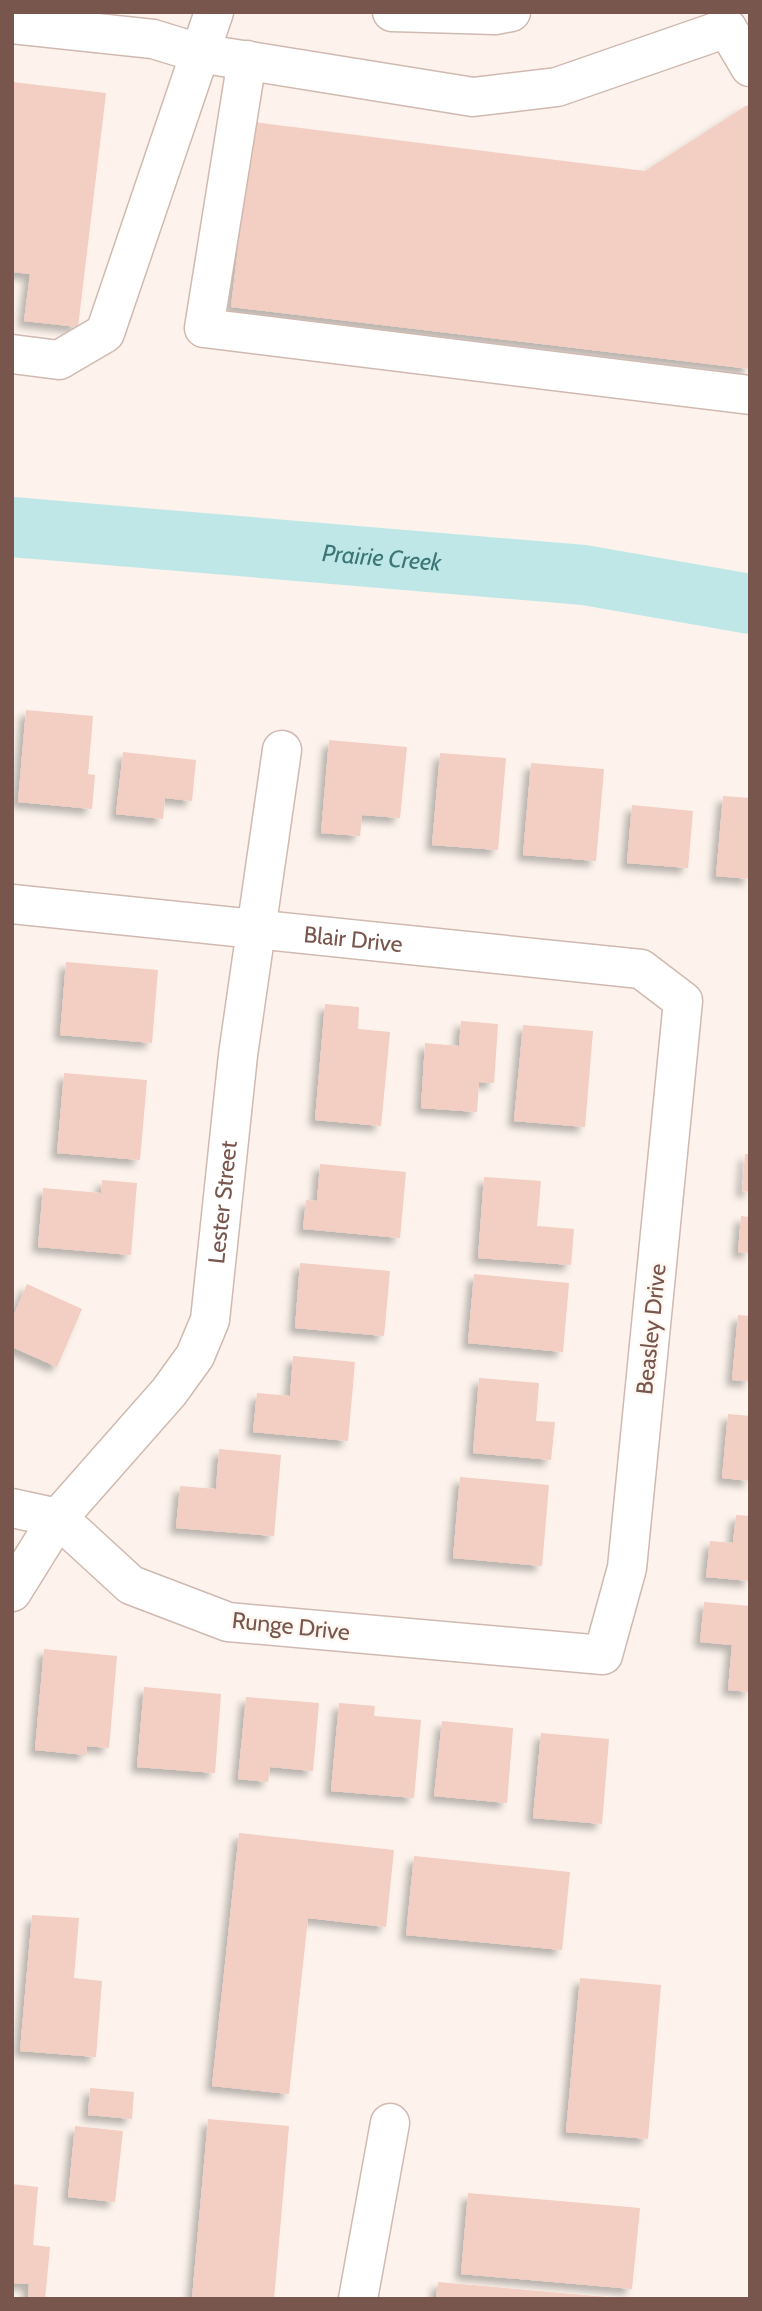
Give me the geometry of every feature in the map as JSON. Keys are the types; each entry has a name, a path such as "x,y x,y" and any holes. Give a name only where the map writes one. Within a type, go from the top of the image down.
{"street":[{"path":"12,354 59,360 105,333 214,12"},
{"path":"392,12 495,15 511,12"},
{"path":"12,24 153,39 199,53 473,97 557,87 727,28 750,67"},
{"path":"247,60 204,328 750,395"},
{"name":"Lester Street","path":"12,1592 58,1518 169,1392 195,1356 210,1320 238,1055 282,750"},
{"name":"Blair Drive","path":"12,904 641,969 683,1001"},
{"name":"Beasley Drive","path":"603,1654 627,1567 683,1001"},
{"path":"12,1508 58,1518"},
{"name":"Runge Drive","path":"58,1518 131,1585 228,1622 603,1654"},
{"path":"358,2299 390,2123"}],"building":[{"path":"12,82 106,93 78,327 24,321 30,274 12,272"},
{"path":"747,105 750,110 750,369 231,307 253,122 645,171"},
{"path":"26,710 93,716 88,774 95,775 92,809 18,802"},
{"path":"329,740 407,747 400,818 362,815 360,836 321,833"},
{"path":"123,752 196,760 192,801 165,798 163,819 116,814"},
{"path":"440,753 506,758 498,850 432,845"},
{"path":"531,763 604,769 596,861 523,855"},
{"path":"723,796 750,798 750,879 716,876"},
{"path":"632,805 693,811 688,868 627,863"},
{"path":"66,962 158,970 152,1043 60,1035"},
{"path":"325,1004 359,1007 358,1029 390,1032 381,1126 315,1120"},
{"path":"461,1021 498,1024 494,1083 479,1082 477,1112 421,1108 425,1043 459,1046"},
{"path":"523,1025 593,1031 585,1127 514,1121"},
{"path":"64,1073 147,1080 140,1160 57,1153"},
{"path":"745,1154 750,1154 750,1192 742,1191"},
{"path":"320,1164 406,1172 400,1238 303,1229 306,1200 317,1201"},
{"path":"484,1177 541,1181 537,1226 574,1229 571,1265 478,1258"},
{"path":"102,1180 137,1183 131,1255 38,1247 43,1188 101,1193"},
{"path":"741,1216 750,1217 750,1253 738,1252"},
{"path":"300,1263 390,1271 384,1336 295,1328"},
{"path":"474,1274 569,1283 563,1352 468,1343"},
{"path":"27,1284 82,1309 57,1367 12,1347 12,1319"},
{"path":"738,1315 750,1316 750,1381 732,1380"},
{"path":"293,1356 355,1362 348,1441 253,1432 257,1393 290,1396"},
{"path":"479,1378 539,1383 536,1421 555,1422 551,1460 473,1453"},
{"path":"728,1414 750,1416 750,1481 722,1478"},
{"path":"219,1449 281,1455 274,1536 176,1528 180,1486 216,1489"},
{"path":"460,1477 549,1485 542,1566 453,1558"},
{"path":"736,1515 750,1516 750,1581 706,1577 710,1541 733,1543"},
{"path":"704,1602 750,1606 750,1692 728,1690 732,1645 700,1642"},
{"path":"44,1649 117,1656 109,1748 87,1746 86,1755 35,1750"},
{"path":"144,1687 221,1694 215,1773 137,1767"},
{"path":"246,1697 319,1703 313,1771 270,1767 268,1782 238,1779"},
{"path":"339,1703 375,1706 374,1716 421,1720 414,1798 331,1791"},
{"path":"442,1721 513,1728 507,1803 434,1796"},
{"path":"541,1733 609,1739 602,1824 533,1818"},
{"path":"239,1833 394,1850 386,1927 308,1918 289,2094 212,2086"},
{"path":"414,1856 570,1872 562,1950 406,1935"},
{"path":"32,1915 79,1918 74,1978 102,1981 96,2057 20,2051"},
{"path":"580,1978 661,1985 648,2139 566,2132"},
{"path":"90,2088 134,2092 132,2119 88,2115"},
{"path":"208,2119 289,2126 274,2299 192,2299"},
{"path":"75,2126 123,2131 115,2202 68,2197"},
{"path":"12,2184 38,2187 33,2245 50,2247 45,2299 28,2298 29,2284 12,2283"},
{"path":"468,2193 640,2208 632,2289 461,2274"},
{"path":"438,2282 607,2297 607,2299 436,2299"}],"waterway":[{"name":"Prairie Creek","path":"12,527 584,575 750,604"}]}
